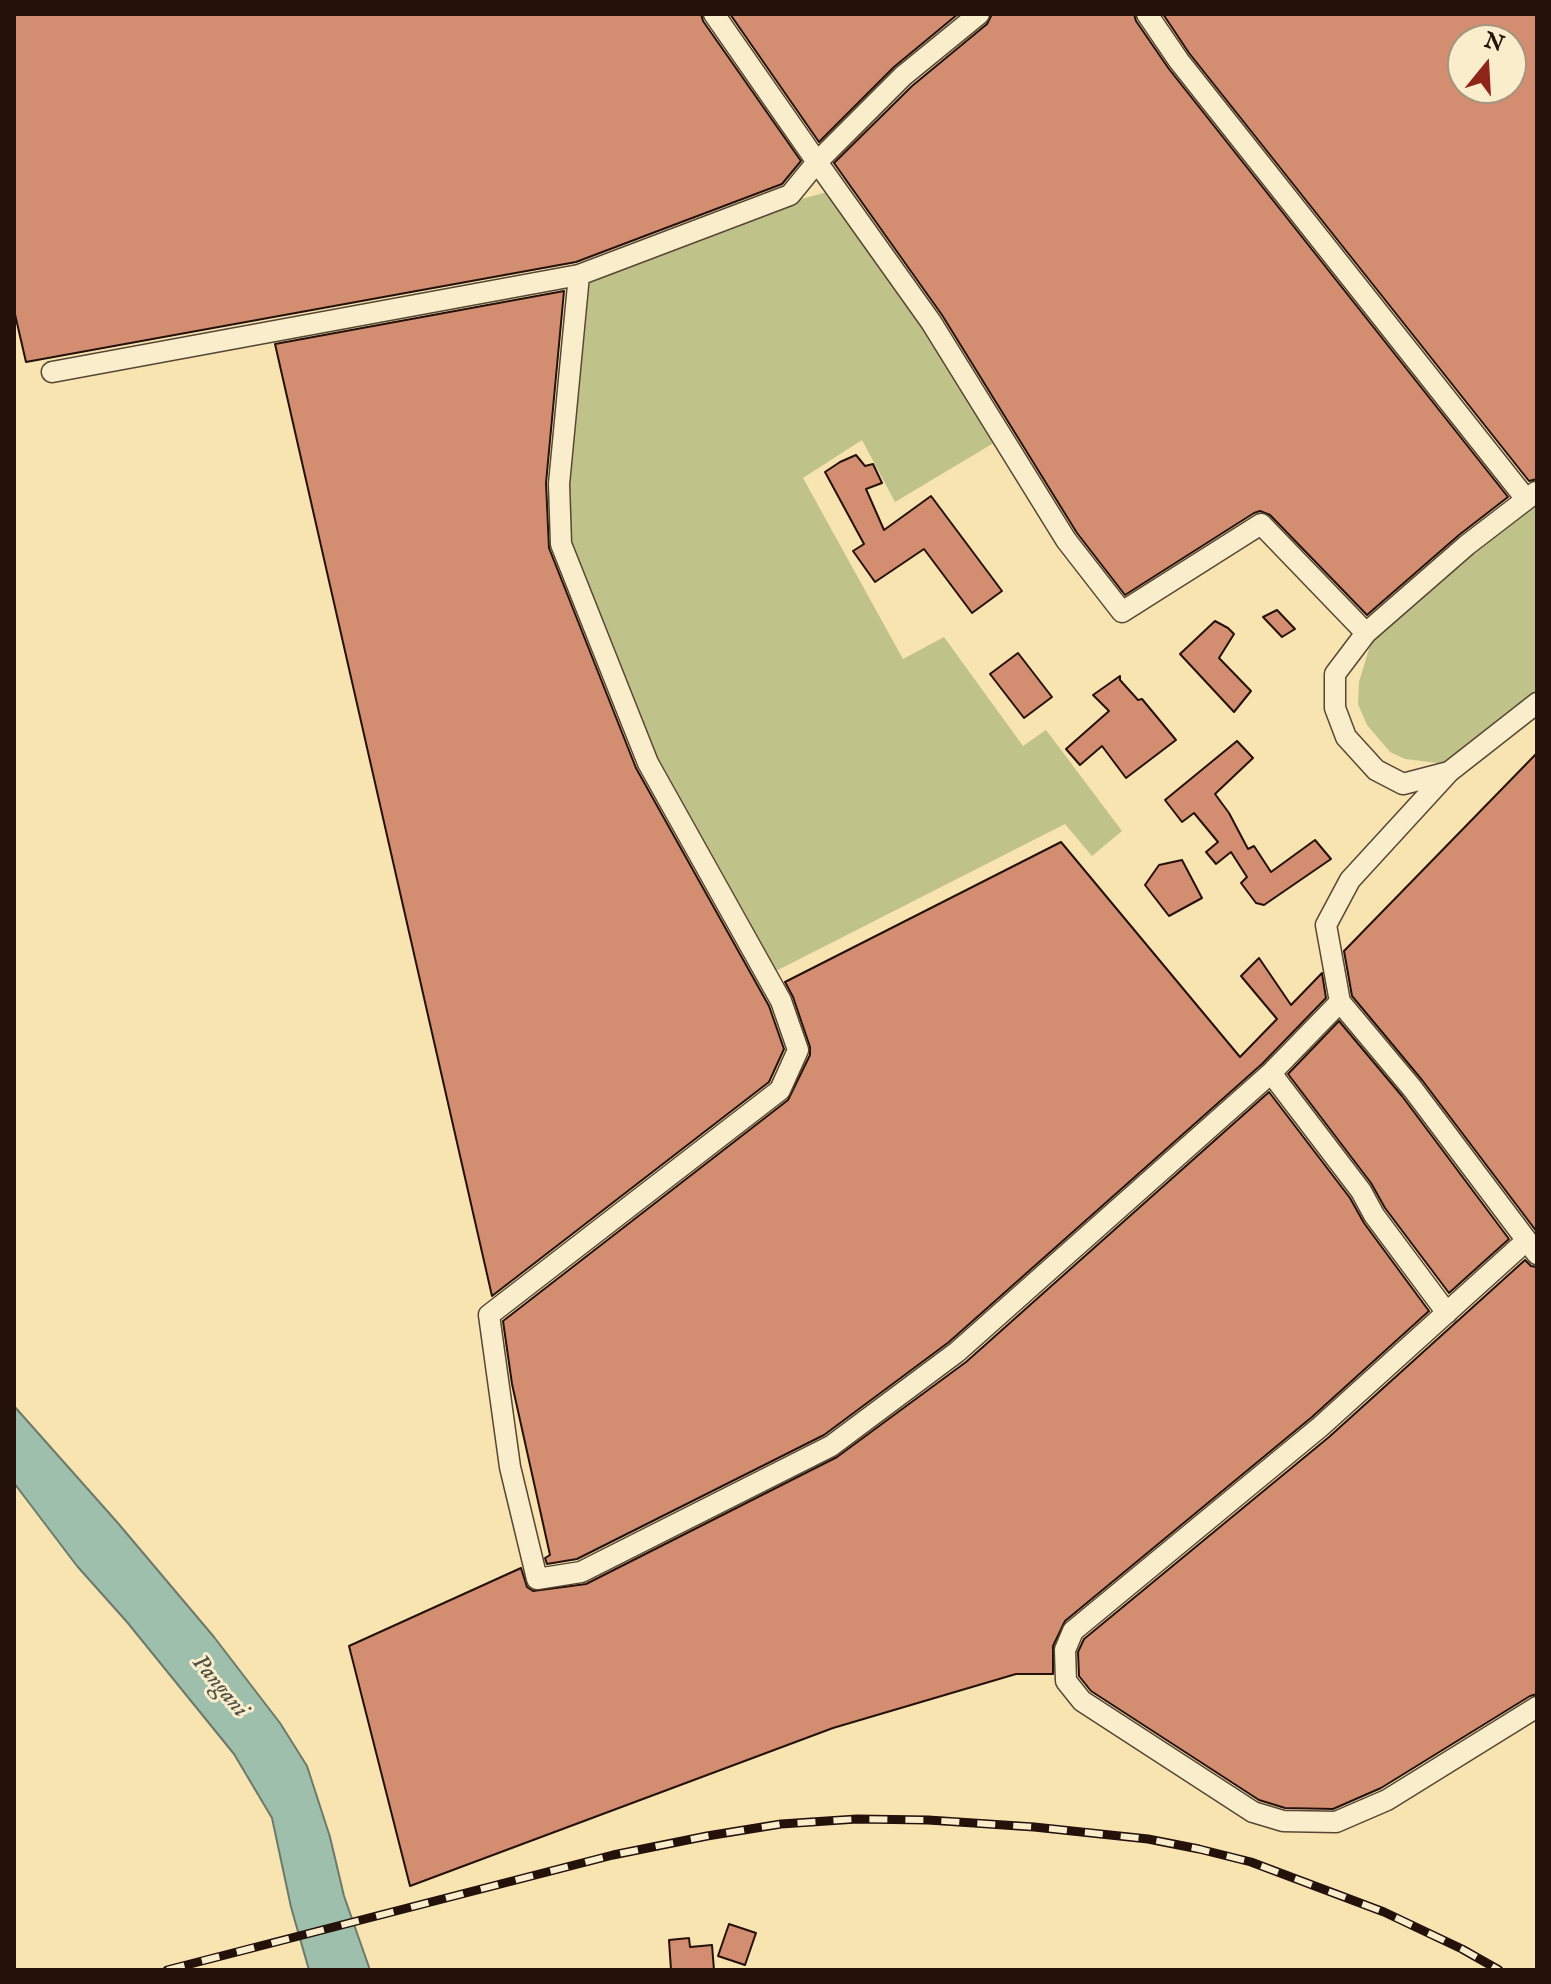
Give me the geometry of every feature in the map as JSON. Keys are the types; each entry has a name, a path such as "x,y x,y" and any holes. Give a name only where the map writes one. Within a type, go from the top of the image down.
{"street":[{"path":"714,14 931,322 1066,540 1122,612 1261,524 1366,633"},
{"path":"52,372 579,275 790,195 817,162 903,76 979,14"},
{"path":"1147,14 1179,61 1532,495 1467,545 1366,633 1335,674 1335,708 1346,737 1376,770 1403,784 1449,772"},
{"path":"579,275 559,484 561,544 648,763 781,1001 798,1050 780,1090 489,1315 510,1467 537,1579 581,1572 831,1446 957,1352 1271,1073 1340,1002"},
{"path":"1537,703 1449,772 1350,880 1326,925 1340,1002 1412,1088 1532,1248 1447,1313 1320,1427 1073,1631 1065,1650 1066,1681 1082,1701 1253,1812 1283,1821 1336,1822 1387,1800 1537,1707"},
{"path":"1271,1073 1361,1191 1374,1215 1447,1313"}],"green space":[{"path":"831,191 925,327 997,441 895,502 862,440 803,478 903,659 944,637 1023,746 1046,730 1122,831 1092,856 1065,824 774,972 655,760 568,543 566,485 590,278 794,201"},
{"path":"1537,502 1537,692 1445,764 1405,759 1390,752 1367,725 1358,704 1359,682 1372,639 1473,552"}],"water":[{"name":"Pangani","path":"14,1406 214,1637 280,1723 307,1766 330,1837 344,1896 370,1970 309,1970 291,1907 272,1818 234,1754 127,1622 77,1566 14,1483"}],"building":[{"path":"14,14 701,14 801,161 782,184 576,262 26,362 14,310"},
{"path":"730,14 958,14 894,67 819,142"},
{"path":"992,14 1134,14 1169,69 1508,497 1367,615 1270,515 1260,511 1125,595 1077,533 942,315 834,163 912,86 987,24"},
{"path":"1163,14 1537,14 1537,479 1529,481 1189,53"},
{"path":"564,291 546,483 549,548 636,768 769,1006 784,1049 769,1082 492,1296 275,344"},
{"path":"856,455 865,466 873,464 882,483 866,489 884,530 931,496 1002,591 972,613 924,549 875,582 853,551 864,544 825,472"},
{"path":"1277,610 1295,629 1282,637 1263,617"},
{"path":"1215,621 1234,634 1219,658 1251,691 1234,712 1180,654"},
{"path":"1018,653 1052,697 1024,718 990,674"},
{"path":"1120,676 1120,680 1138,700 1142,699 1176,740 1126,778 1102,746 1080,765 1066,749 1109,711 1093,695"},
{"path":"1237,741 1253,758 1215,794 1248,849 1254,846 1271,872 1315,840 1331,859 1264,905 1256,903 1241,883 1247,877 1231,852 1216,864 1206,852 1218,842 1194,813 1182,822 1165,800"},
{"path":"1537,753 1537,1232 1422,1080 1352,996 1344,951"},
{"path":"1061,842 1240,1057 1277,1019 1241,976 1259,958 1291,1005 1322,973 1326,998 1262,1064 949,1342 824,1435 577,1559 547,1564 545,1558 550,1555 512,1384 503,1321 788,1100 810,1055 810,1047 785,982"},
{"path":"1182,860 1202,898 1169,916 1145,885 1159,865"},
{"path":"1339,1021 1402,1096 1509,1239 1449,1293 1288,1074"},
{"path":"1269,1092 1350,1198 1364,1223 1429,1311 1312,1417 1065,1621 1053,1646 1053,1674 1016,1674 833,1728 410,1886 349,1646 521,1568 527,1587 533,1591 586,1584 837,1457 966,1362"},
{"path":"1525,1260 1537,1267 1537,1694 1381,1788 1333,1809 1285,1808 1259,1800 1091,1691 1079,1676 1078,1652 1084,1639 1329,1437"},
{"path":"729,1924 756,1933 745,1965 718,1956"},
{"path":"689,1938 690,1947 712,1945 714,1970 671,1970 669,1940"}],"railway":[{"path":"167,1970 613,1855 781,1824 857,1819 1034,1827 1148,1839 1199,1849 1251,1862 1384,1912 1499,1970"}]}
